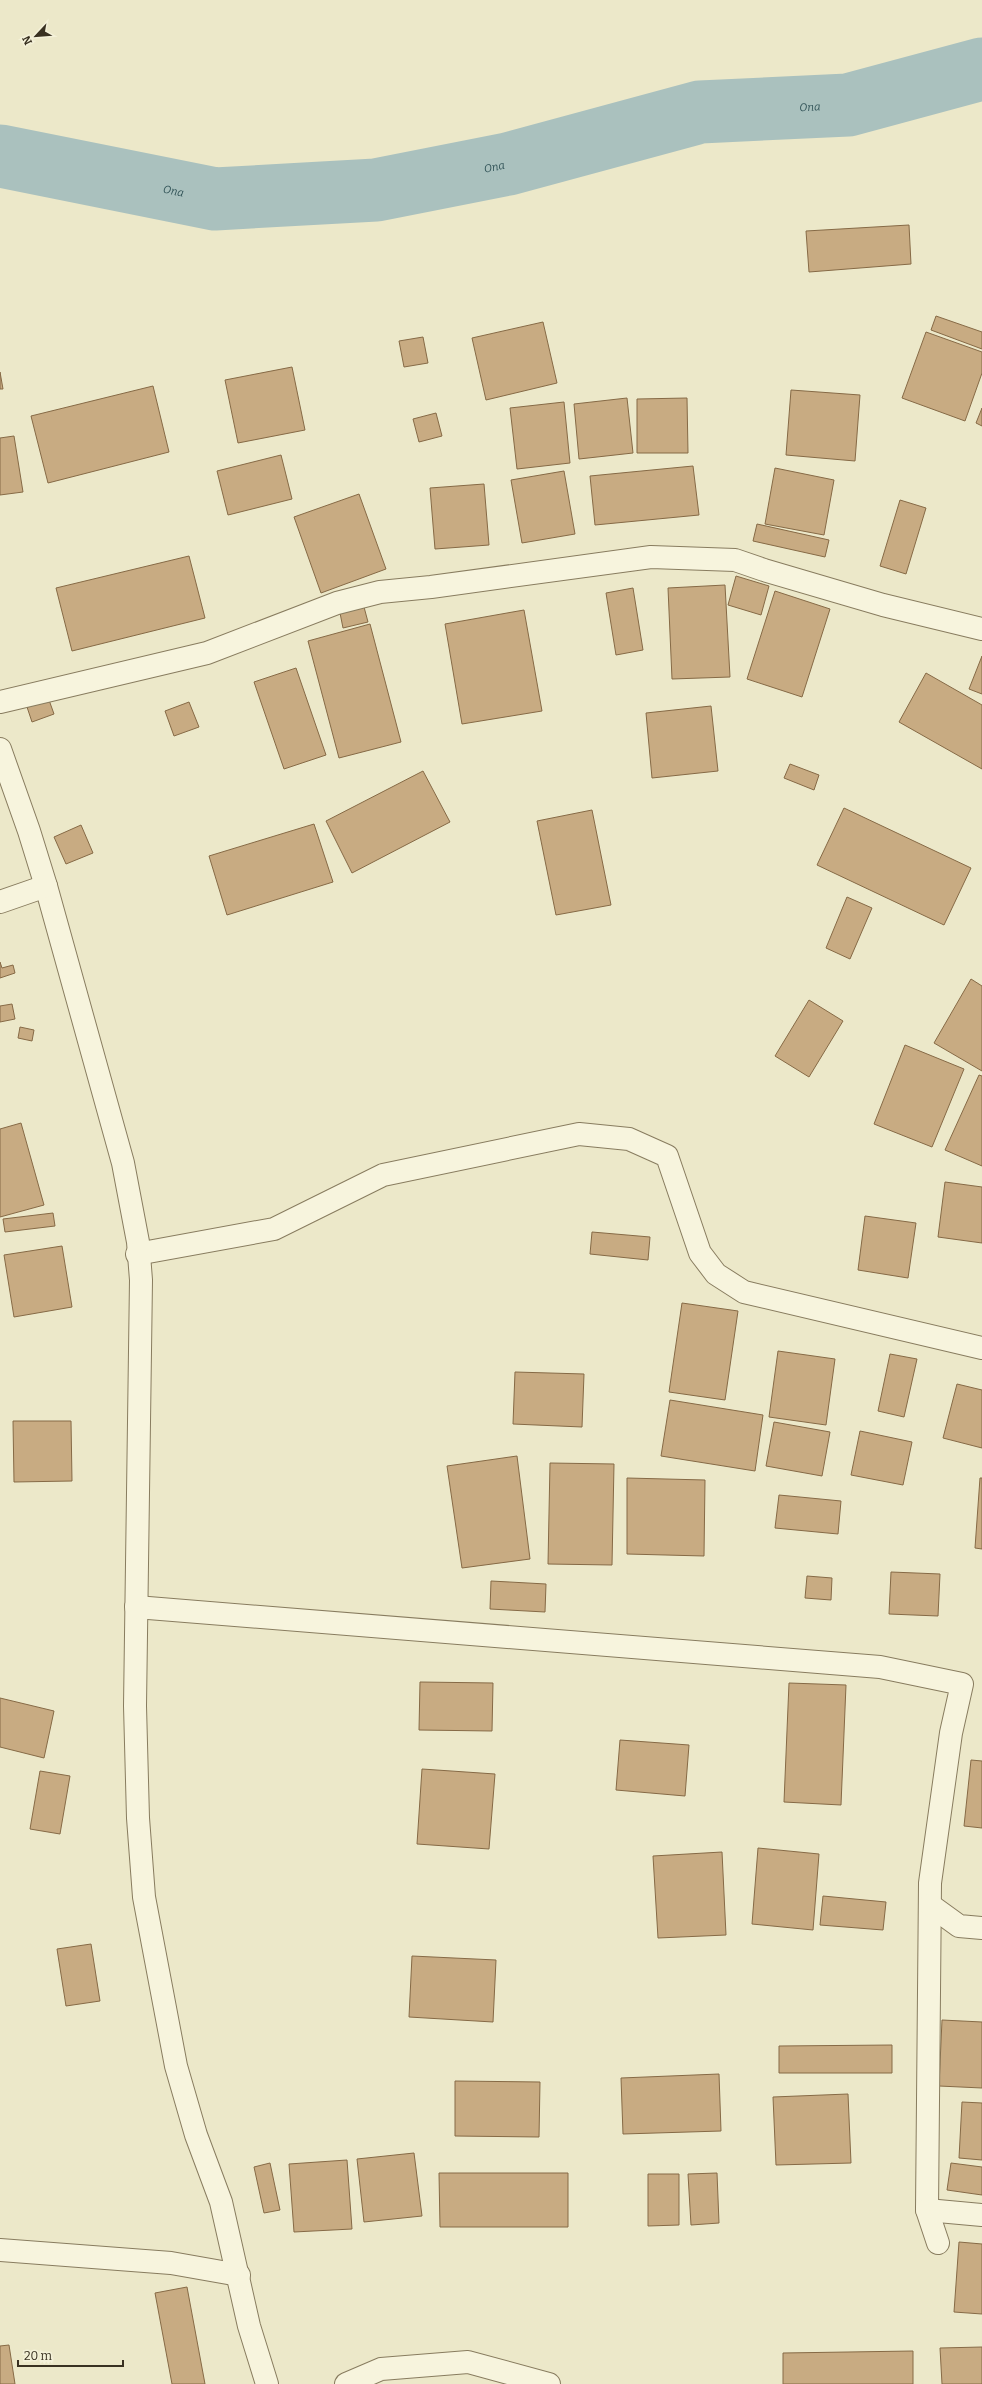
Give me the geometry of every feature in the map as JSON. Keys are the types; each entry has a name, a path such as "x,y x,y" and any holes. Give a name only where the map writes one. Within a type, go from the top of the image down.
{"street":[{"path":"0,702 207,653 337,603 380,592 431,587 651,557 735,560 883,605 982,629"},
{"path":"0,749 46,886 123,1162 138,1242 137,1254 141,1280 135,1706 138,1818 144,1897 176,2066 196,2135 221,2202 239,2275 249,2326 267,2384"},
{"path":"0,902 46,886"},
{"path":"137,1254 274,1229 383,1175 579,1134 629,1138 667,1156 700,1253 716,1274 744,1292 982,1348"},
{"path":"136,1607 880,1667 962,1684 951,1733 930,1882 927,2210 938,2243"},
{"path":"930,1905 959,1926 982,1928"},
{"path":"927,2210 982,2215"},
{"path":"0,2250 171,2263 239,2275"},
{"path":"346,2384 381,2369 468,2362 549,2384"}],"building":[{"path":"909,225 911,264 809,272 806,231"},
{"path":"936,316 982,332 982,349 931,330"},
{"path":"543,322 557,383 486,400 472,338"},
{"path":"926,332 982,352 982,373 965,421 902,398"},
{"path":"423,337 428,363 404,367 399,341"},
{"path":"292,367 305,430 238,443 225,380"},
{"path":"0,372 3,389 0,389"},
{"path":"153,386 169,452 48,483 31,416"},
{"path":"791,390 860,395 855,461 786,455"},
{"path":"627,398 633,453 579,459 574,404"},
{"path":"687,398 688,453 637,453 637,399"},
{"path":"564,402 570,463 517,469 510,408"},
{"path":"982,408 982,426 976,423"},
{"path":"436,413 442,436 419,442 413,419"},
{"path":"14,436 23,492 0,495 0,438"},
{"path":"281,455 292,499 228,515 217,471"},
{"path":"693,466 699,515 595,525 590,476"},
{"path":"775,468 834,480 824,535 765,524"},
{"path":"564,471 575,534 522,543 511,480"},
{"path":"484,484 489,545 435,549 430,488"},
{"path":"359,494 386,569 321,593 294,517"},
{"path":"900,500 926,508 906,574 880,566"},
{"path":"757,524 829,540 825,557 753,541"},
{"path":"189,556 205,618 72,651 56,588"},
{"path":"736,576 769,586 761,615 728,605"},
{"path":"725,585 730,677 672,679 668,588"},
{"path":"633,588 643,650 616,655 606,593"},
{"path":"775,591 830,609 802,697 747,679"},
{"path":"364,607 368,622 343,628 340,613"},
{"path":"524,610 542,711 462,724 445,624"},
{"path":"370,624 401,742 339,758 308,641"},
{"path":"982,656 982,694 969,689"},
{"path":"296,668 326,755 284,769 254,682"},
{"path":"926,673 982,705 982,769 899,722"},
{"path":"49,700 54,714 32,722 27,707"},
{"path":"189,702 199,727 174,736 165,711"},
{"path":"711,706 718,771 652,778 646,713"},
{"path":"790,764 819,775 814,790 784,778"},
{"path":"423,771 450,822 352,873 326,821"},
{"path":"844,808 971,868 944,925 817,865"},
{"path":"592,810 611,905 556,915 537,821"},
{"path":"314,824 333,882 227,915 209,856"},
{"path":"81,825 93,853 66,864 54,837"},
{"path":"847,897 872,908 850,959 826,948"},
{"path":"0,962 2,968 13,965 15,973 0,978"},
{"path":"971,979 982,986 982,1071 934,1043"},
{"path":"809,1000 843,1021 809,1077 775,1056"},
{"path":"12,1004 15,1019 0,1022 0,1006"},
{"path":"20,1027 34,1030 32,1041 18,1038"},
{"path":"905,1045 964,1069 932,1147 874,1124"},
{"path":"979,1075 982,1076 982,1166 945,1150"},
{"path":"21,1123 44,1205 0,1217 0,1129"},
{"path":"945,1182 982,1187 982,1243 938,1237"},
{"path":"53,1213 55,1226 5,1232 3,1219"},
{"path":"865,1216 916,1223 908,1278 858,1270"},
{"path":"592,1232 650,1237 648,1260 590,1254"},
{"path":"62,1246 72,1307 14,1317 4,1255"},
{"path":"682,1303 738,1311 725,1400 669,1392"},
{"path":"778,1351 835,1359 826,1425 769,1417"},
{"path":"890,1354 917,1359 904,1417 878,1411"},
{"path":"515,1372 584,1374 582,1427 513,1424"},
{"path":"957,1384 982,1390 982,1448 943,1438"},
{"path":"670,1400 763,1415 755,1471 661,1456"},
{"path":"13,1421 71,1421 72,1481 14,1482"},
{"path":"774,1422 830,1432 822,1476 766,1466"},
{"path":"860,1431 912,1442 903,1485 851,1475"},
{"path":"517,1456 530,1559 462,1568 447,1466"},
{"path":"550,1463 614,1464 612,1565 548,1564"},
{"path":"627,1478 705,1480 704,1556 627,1554"},
{"path":"980,1478 982,1478 982,1549 975,1548"},
{"path":"779,1495 841,1501 838,1534 775,1528"},
{"path":"891,1572 940,1574 938,1616 889,1614"},
{"path":"807,1576 832,1578 831,1600 805,1598"},
{"path":"491,1581 546,1584 545,1612 490,1609"},
{"path":"420,1682 493,1683 492,1731 419,1730"},
{"path":"789,1683 846,1685 841,1805 784,1802"},
{"path":"0,1698 54,1711 44,1758 0,1747"},
{"path":"620,1740 689,1745 685,1796 616,1790"},
{"path":"971,1760 982,1761 982,1828 964,1826"},
{"path":"422,1769 495,1774 489,1849 417,1844"},
{"path":"40,1771 70,1776 60,1834 30,1829"},
{"path":"758,1848 819,1854 813,1930 752,1924"},
{"path":"722,1852 726,1935 658,1938 653,1856"},
{"path":"823,1896 886,1902 883,1930 820,1925"},
{"path":"91,1944 100,2001 66,2006 57,1949"},
{"path":"412,1956 496,1960 493,2022 409,2017"},
{"path":"942,2020 982,2022 982,2088 939,2086"},
{"path":"892,2045 892,2073 779,2073 779,2046"},
{"path":"719,2074 721,2131 623,2134 621,2078"},
{"path":"455,2081 540,2082 539,2137 455,2136"},
{"path":"848,2094 851,2163 776,2165 773,2097"},
{"path":"962,2102 982,2103 982,2160 959,2158"},
{"path":"414,2153 422,2216 364,2222 357,2159"},
{"path":"347,2160 352,2229 294,2232 289,2164"},
{"path":"270,2163 280,2210 264,2213 254,2167"},
{"path":"951,2163 982,2167 982,2195 947,2190"},
{"path":"439,2173 568,2173 568,2227 440,2227"},
{"path":"717,2173 719,2223 691,2225 688,2174"},
{"path":"648,2174 679,2174 679,2225 648,2226"},
{"path":"959,2242 982,2244 982,2314 954,2312"},
{"path":"187,2287 205,2384 172,2384 155,2293"},
{"path":"9,2345 15,2384 0,2384 0,2346"},
{"path":"982,2347 982,2384 942,2384 940,2348"},
{"path":"913,2351 913,2384 783,2384 783,2353"}],"waterway":[{"name":"Ona","path":"0,156 215,199 376,190 508,164 700,112 848,105 982,69"}]}
